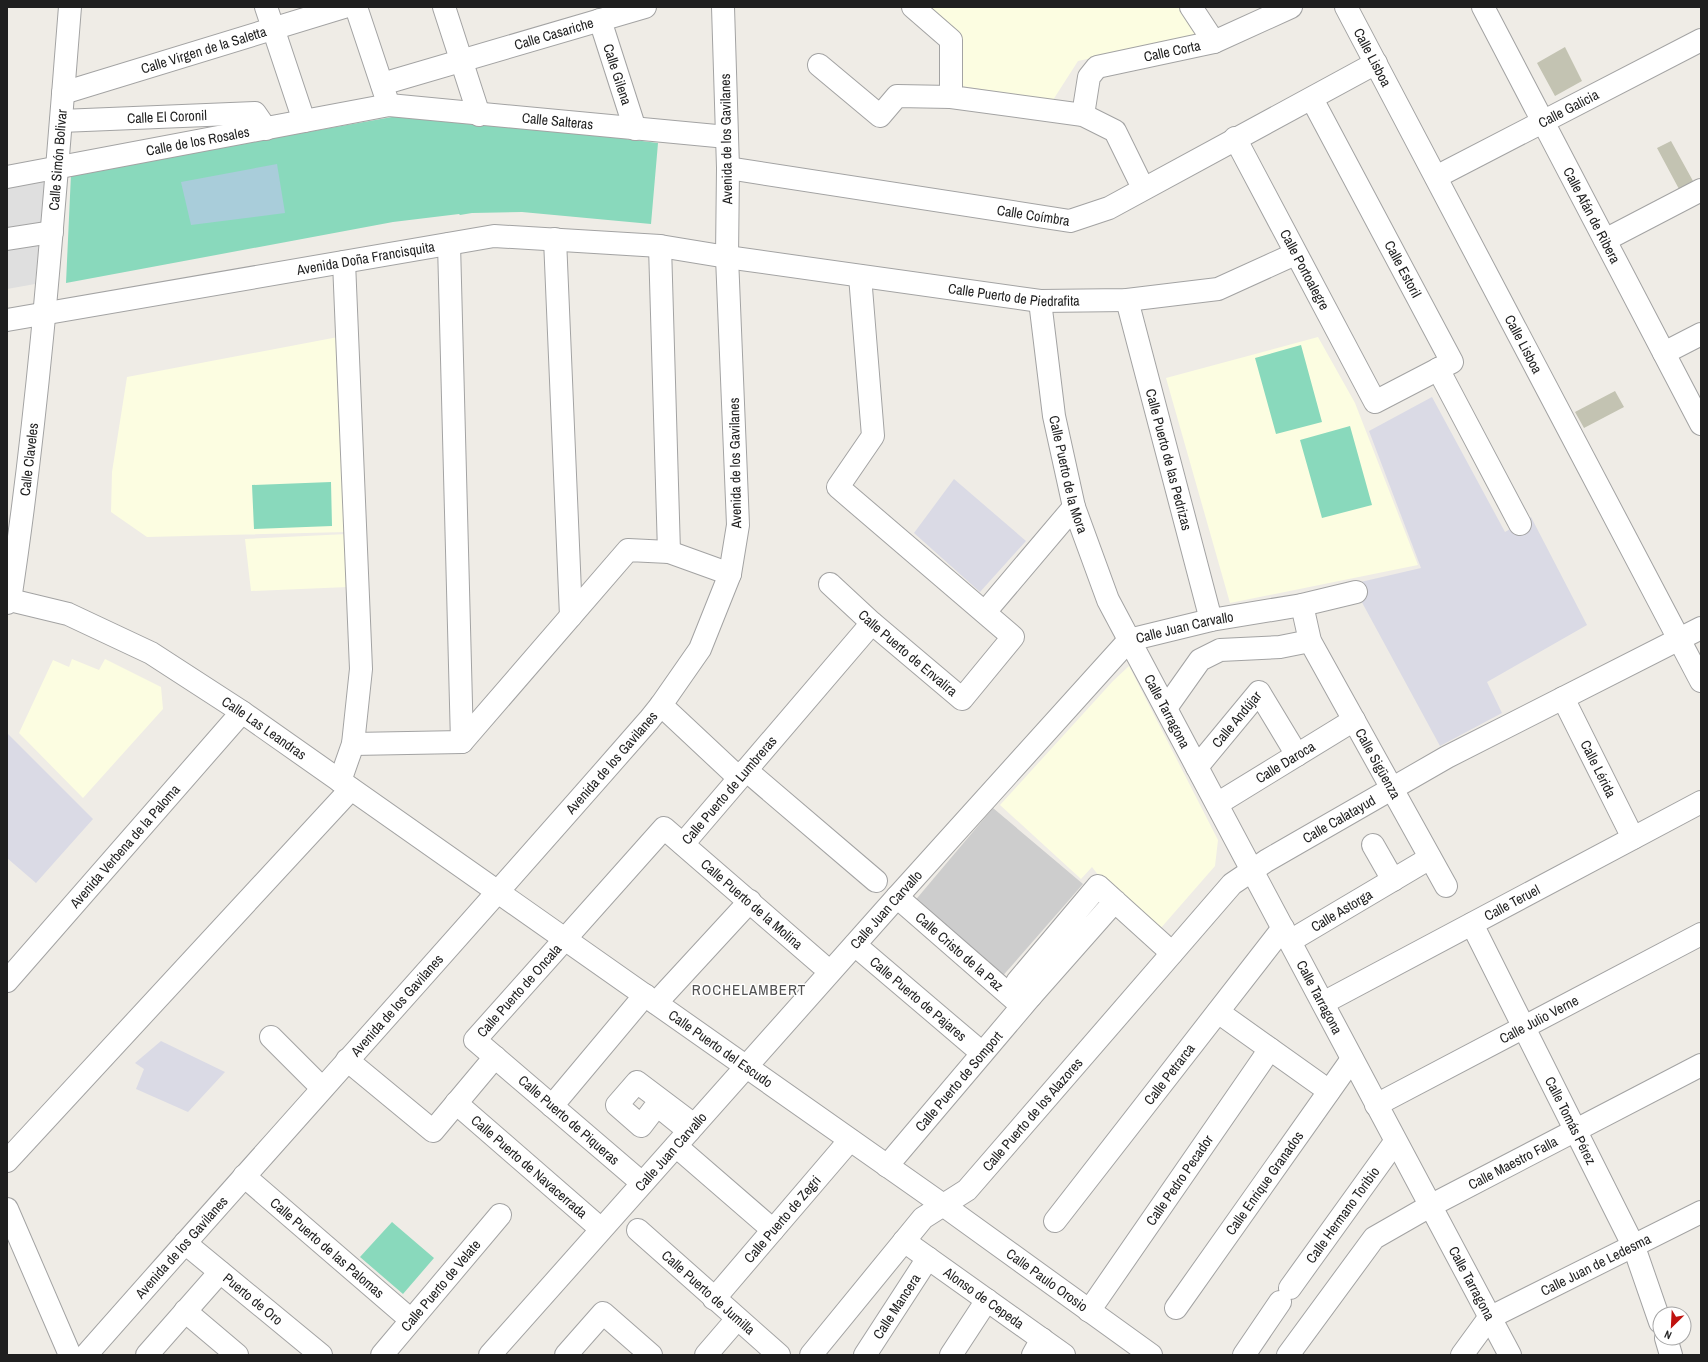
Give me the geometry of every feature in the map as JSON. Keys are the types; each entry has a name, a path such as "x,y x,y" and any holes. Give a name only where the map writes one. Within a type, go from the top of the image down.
{"street":[{"name":"Calle Simón Bolivar","path":"45,313 71,7"},
{"path":"266,7 304,122"},
{"name":"Calle Virgen de la Saletta","path":"63,93 344,7"},
{"path":"356,7 389,106"},
{"path":"444,7 479,115"},
{"name":"Avenida de los Gavilanes","path":"86,1355 322,1088 499,892 661,705 700,650 730,574 738,525 727,257 728,168 723,7"},
{"path":"913,7 950,40 951,97"},
{"path":"1191,7 1214,42"},
{"name":"Calle Corta","path":"1083,115 1089,77 1097,67 1214,42 1292,7"},
{"name":"Calle Lisboa","path":"1346,7 1701,681"},
{"name":"Calle Afán de Ribera","path":"1483,7 1701,424"},
{"name":"Calle Casariche","path":"382,84 637,8"},
{"name":"Calle Gilena","path":"600,20 635,129"},
{"name":"Calle Galicia","path":"1436,177 1701,40"},
{"name":"Calle Coímbra","path":"728,168 1070,221 1109,208 1235,138 1312,99 1376,63"},
{"path":"820,65 880,116 897,96 951,97 1083,115 1115,131 1143,188"},
{"name":"Calle Estoril","path":"1312,99 1452,362 1375,402"},
{"name":"Calle Salteras","path":"389,106 727,137"},
{"name":"Calle de los Rosales","path":"7,177 389,106"},
{"name":"Calle El Coronil","path":"61,121 255,113 266,129"},
{"name":"Calle Portoalegre","path":"1235,138 1295,254 1375,402"},
{"path":"1605,240 1701,190"},
{"path":"7,239 52,232"},
{"name":"Avenida Doña Francisquita","path":"7,320 494,236 660,246 727,257"},
{"path":"555,239 570,616"},
{"path":"449,244 462,742"},
{"path":"660,246 669,552"},
{"name":"Calle Puerto de Piedrafita","path":"727,257 1040,301 1127,300 1218,289 1295,254"},
{"path":"7,1161 346,785 353,744 361,668 344,262"},
{"path":"860,276 873,436 838,487 985,612 1074,506"},
{"name":"Calle Puerto de las Pedrizas","path":"1127,300 1211,620"},
{"name":"Calle Puerto de la Mora","path":"1040,301 1054,416 1074,506 1108,600 1129,640"},
{"name":"Calle Claveles","path":"9,601 14,523 45,313"},
{"path":"1664,353 1701,334"},
{"path":"1438,369 1520,524"},
{"path":"353,744 462,742 628,550 669,552 730,574"},
{"name":"Calle Puerto de Envalira","path":"830,584 872,623 962,698 1013,637 985,612"},
{"name":"Calle Juan Carvallo","path":"490,1355 897,897 1129,640 1211,620 1302,605 1356,592"},
{"name":"Calle Las Leandras","path":"9,601 68,614 151,653 242,712 499,892"},
{"name":"Calle Sigüenza","path":"1302,605 1310,642 1446,886"},
{"name":"Calle Puerto de Lumbreras","path":"564,938 664,828 683,844 872,623"},
{"name":"Calle Calatayud","path":"1252,870 1447,757 1701,628"},
{"name":"Calle Tarragona","path":"1129,640 1287,935 1395,1142 1510,1355"},
{"path":"1166,708 1200,660 1220,650 1280,647 1310,642"},
{"name":"Calle Andújar","path":"1197,767 1259,692 1297,755"},
{"name":"Calle Lérida","path":"1563,698 1633,838"},
{"path":"661,705 743,774 876,881"},
{"name":"Avenida Verbena de la Paloma","path":"7,981 242,712"},
{"name":"Calle Daroca","path":"1217,804 1354,720"},
{"name":"Calle Teruel","path":"1323,1003 1701,802"},
{"name":"Calle Puerto de la Molina","path":"683,844 821,964"},
{"path":"1373,845 1393,880"},
{"name":"Calle Astorga","path":"1287,935 1393,880 1430,858"},
{"name":"Calle Puerto de los Alazores","path":"811,1355 923,1218 967,1190 1232,884 1252,870"},
{"path":"1026,1001 1017,982 1098,886 1172,953"},
{"name":"Calle Puerto del Escudo","path":"499,892 943,1206"},
{"name":"Calle Cristo de la Paz","path":"897,897 1026,1001"},
{"path":"552,1106 651,999 750,901"},
{"name":"Calle Tomás Pérez","path":"1472,924 1634,1247 1654,1306"},
{"name":"Calle Julio Verne","path":"1376,1105 1701,934"},
{"name":"Calle Petrarca","path":"1055,1221 1218,1012 1287,935"},
{"name":"Calle Puerto de Oncala","path":"347,1060 433,1131 495,1057 475,1040 564,938"},
{"name":"Calle Puerto de Pajares","path":"855,945 982,1053"},
{"name":"Calle Puerto de Somport","path":"887,1166 1026,1001"},
{"path":"1218,1012 1329,1091"},
{"path":"272,1037 322,1088"},
{"name":"Calle Pedro Pecador","path":"1089,1311 1270,1049"},
{"name":"Calle Puerto de Piqueras","path":"495,1057 642,1183"},
{"name":"Calle Enrique Granados","path":"1176,1308 1352,1059"},
{"name":"Calle Maestro Falla","path":"1288,1355 1374,1238 1430,1206 1701,1065"},
{"name":"Calle Puerto de Navacerrada","path":"456,1103 601,1229"},
{"path":"686,1134 773,1230"},
{"name":"Calle Puerto de Zegri","path":"714,1299 850,1140"},
{"name":"Calle Hermano Toribio","path":"1244,1355 1285,1295 1395,1142"},
{"name":"Calle Puerto de las Palomas","path":"244,1176 411,1320"},
{"name":"Calle Paulo Orosio","path":"943,1206 1151,1355"},
{"path":"7,1209 70,1355"},
{"name":"Calle Juan de Ledesma","path":"1489,1318 1634,1247 1701,1212"},
{"name":"Calle Puerto de Velate","path":"382,1355 500,1215"},
{"name":"Calle Puerto de Jumilla","path":"638,1230 714,1299 779,1355"},
{"name":"Alonso de Cepeda","path":"904,1241 987,1300 1037,1347 1064,1355"},
{"name":"Puerto de Oro","path":"185,1243 321,1355"},
{"name":"Calle Mancera","path":"865,1355 928,1258"},
{"path":"146,1355 220,1272"},
{"path":"951,1355 987,1300"},
{"path":"185,1311 237,1355"},
{"path":"566,1355 603,1313 644,1353"},
{"path":"1462,1355 1489,1318"},
{"path":"706,1355 737,1319"}],"shaded area":[{"path":"923,7 1182,7 1201,35 1078,61 1053,100 955,85 952,60"},
{"path":"1565,47 1582,81 1555,96 1537,63"},
{"path":"1671,141 1693,181 1679,189 1657,148"},
{"path":"46,176 35,284 7,289 7,184"},
{"path":"338,337 347,532 147,537 111,512 112,472 127,377"},
{"path":"1318,337 1355,403 1418,565 1230,603 1166,378"},
{"path":"1615,391 1624,407 1584,428 1575,412"},
{"path":"1432,397 1505,532 1531,517 1587,625 1487,682 1502,713 1440,746 1352,584 1421,568 1369,431"},
{"path":"954,479 1026,541 980,592 914,533"},
{"path":"347,534 348,587 251,591 245,539"},
{"path":"72,659 99,670 105,659 161,687 163,709 83,798 19,733 53,660 69,667"},
{"path":"1129,666 1218,840 1215,866 1160,929 1099,876 1092,867 1081,879 1000,805 1113,681"},
{"path":"7,733 93,819 36,883 7,858"},
{"path":"993,808 1083,884 1000,979 913,903"},
{"path":"161,1041 225,1072 188,1112 136,1089 144,1069 135,1063"}],"green space":[{"path":"408,116 521,126 658,143 651,224 522,212 459,214 393,222 66,283 71,174 392,117"},
{"path":"1301,345 1322,422 1276,434 1255,358"},
{"path":"1350,426 1372,505 1322,518 1300,440"},
{"path":"331,482 332,526 254,529 252,485"},
{"path":"392,1222 434,1258 403,1294 360,1257"}],"water":[{"path":"277,164 285,213 191,225 181,182"}],"district":[{"name":"ROCHELAMBERT","path":"749,989"}]}
